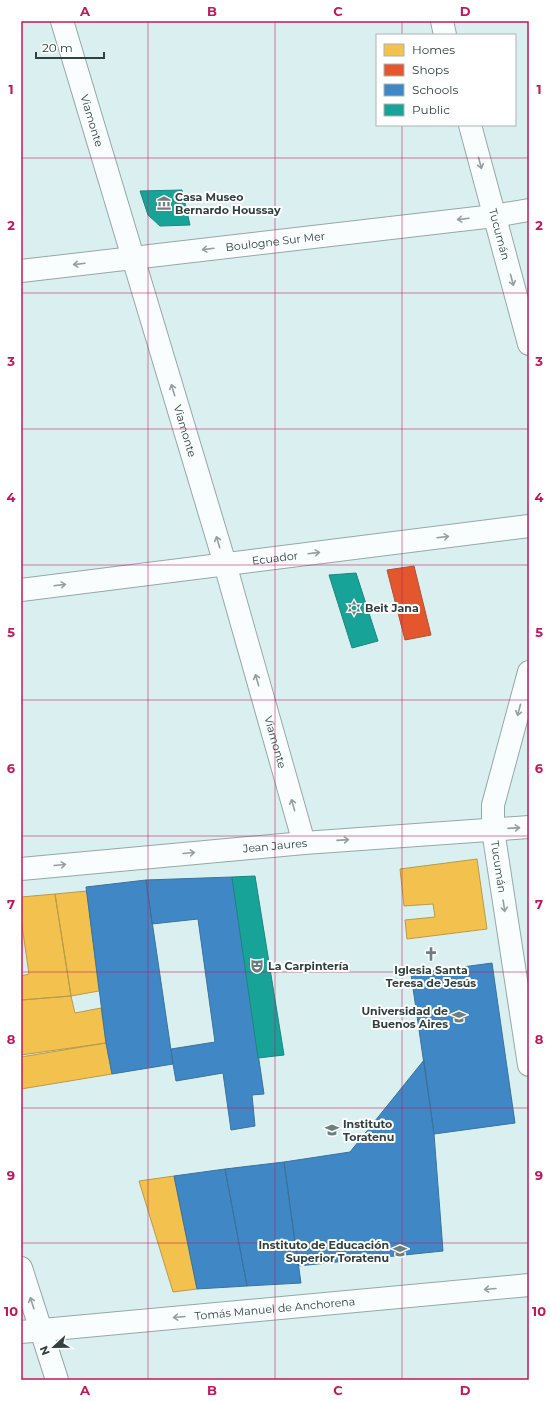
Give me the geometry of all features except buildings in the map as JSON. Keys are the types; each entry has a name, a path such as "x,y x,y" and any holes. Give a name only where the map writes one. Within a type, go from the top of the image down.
{"street":[{"name":"Viamonte","path":"62,21 225,564 304,843"},
{"path":"442,21 445,34"},
{"name":"Tucumán","path":"470,126 529,344"},
{"name":"Boulogne Sur Mer","path":"21,271 494,216 529,210"},
{"name":"Ecuador","path":"21,590 529,526"},
{"name":"Tucumán","path":"529,672 493,805 493,830 529,1065"},
{"name":"Jean Jaures","path":"21,869 304,843 529,827"},
{"path":"21,1268 31,1331 57,1380"},
{"name":"Tomás Manuel de Anchorena","path":"31,1331 529,1285"}],"place":[{"name":"Casa Museo Bernardo Houssay","path":"164,203"},
{"name":"Beit Jana","path":"354,608"},
{"name":"Iglesia Santa Teresa de Jesús","path":"431,954"},
{"name":"La Carpintería","path":"257,966"},
{"name":"Universidad de Buenos Aires","path":"459,1017"},
{"name":"Instituto Toratenu","path":"332,1130"},
{"name":"Instituto de Educación Superior Toratenu","path":"400,1251"}]}
